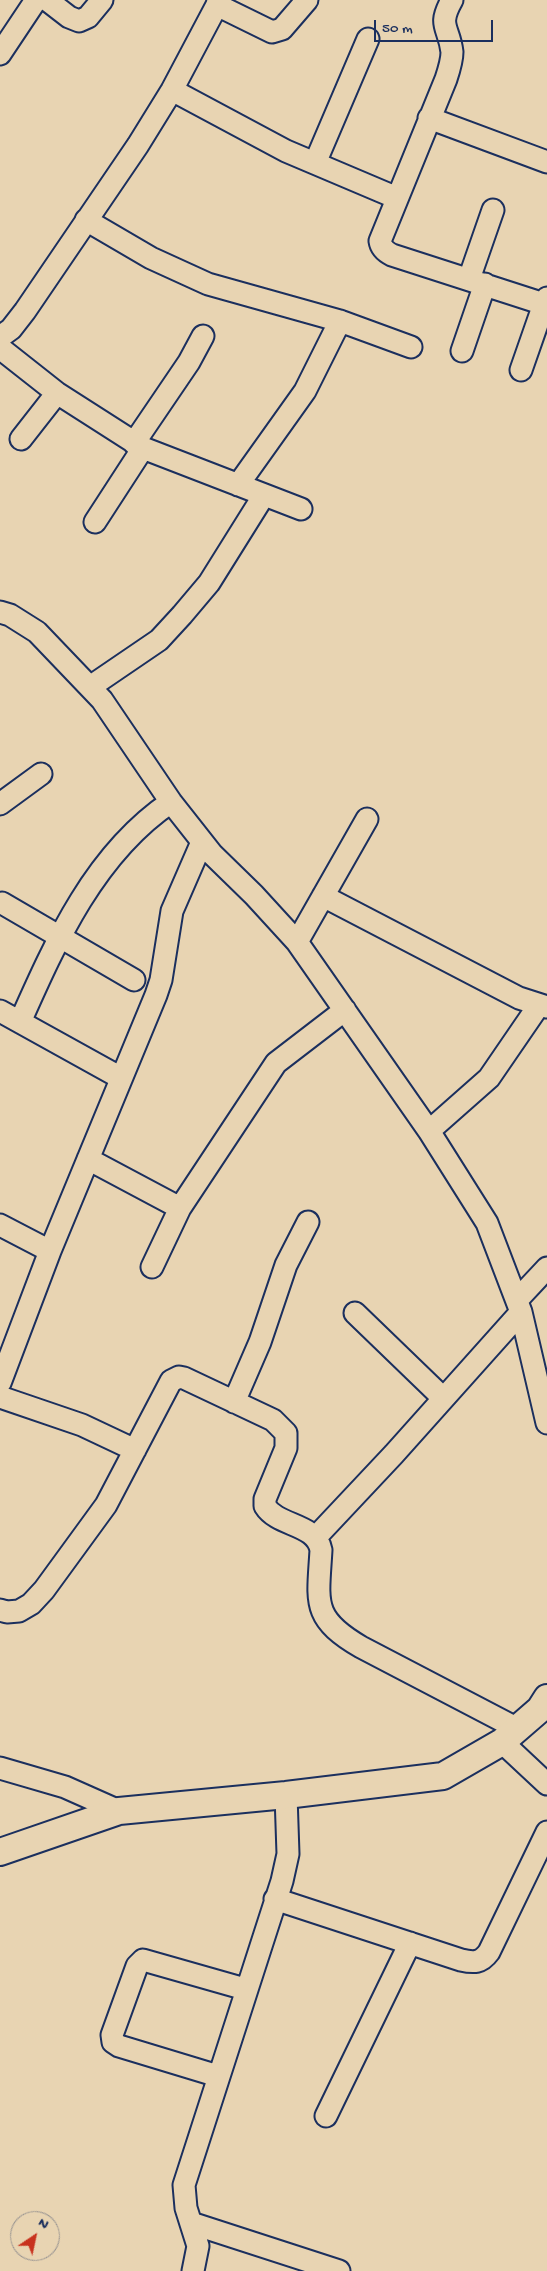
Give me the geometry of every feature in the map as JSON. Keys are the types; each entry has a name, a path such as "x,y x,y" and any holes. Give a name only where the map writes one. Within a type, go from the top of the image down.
{"main road":[{"path":"0,1852 120,1811 286,1795 443,1776 510,1736 540,1709 547,1698"}],"street":[{"path":"0,54 36,0"},
{"path":"47,0 69,17 79,21 88,17 102,0"},
{"path":"0,337 10,329 25,311 172,90 218,3 272,32 282,29 307,0"},
{"path":"452,0 443,20 452,51 452,61 380,241 385,251 392,255 546,301 522,370"},
{"path":"315,163 368,39"},
{"path":"172,90 286,150 397,198"},
{"path":"429,118 547,162"},
{"path":"462,351 493,210"},
{"path":"86,220 151,258 194,278 340,321 410,346"},
{"path":"238,485 305,391 340,321"},
{"path":"94,522 203,336"},
{"path":"0,348 57,393 138,445 301,509"},
{"path":"21,439 57,393"},
{"path":"90,687 159,640 182,615 208,583 264,495"},
{"path":"0,612 10,615 37,632 102,700 171,802 202,842 297,942 429,1131 487,1223 519,1306 547,1423"},
{"path":"0,804 41,774"},
{"path":"20,1022 58,936 120,845 148,817 171,802"},
{"path":"297,942 367,819"},
{"path":"0,1382 50,1251 158,987 172,911 202,842"},
{"path":"323,896 519,998 543,1006 489,1078 429,1131"},
{"path":"2,903 134,980"},
{"path":"152,1267 180,1208 276,1063 345,1010"},
{"path":"0,1011 121,1078"},
{"path":"88,1159 180,1208"},
{"path":"234,1402 260,1342 286,1265 308,1222"},
{"path":"0,1225 50,1251"},
{"path":"316,1537 394,1454 443,1398 519,1306 547,1268"},
{"path":"355,1313 443,1398"},
{"path":"0,1610 7,1612 19,1611 30,1604 44,1590 106,1505 168,1387 175,1378 184,1378 273,1420 286,1433 286,1448 265,1499 265,1506 273,1515 316,1537 321,1550 318,1596 321,1611 328,1623 341,1635 510,1736 547,1784"},
{"path":"0,1397 82,1425 135,1450"},
{"path":"0,1768 58,1784 120,1811"},
{"path":"192,2271 198,2246 186,2208 184,2185 288,1854 286,1795"},
{"path":"275,1899 471,1962 484,1958 489,1952 547,1832"},
{"path":"326,2116 410,1943"},
{"path":"218,2076 119,2046 113,2042 112,2035 137,1966 143,1960 246,1989"},
{"path":"191,2223 339,2271"}]}
